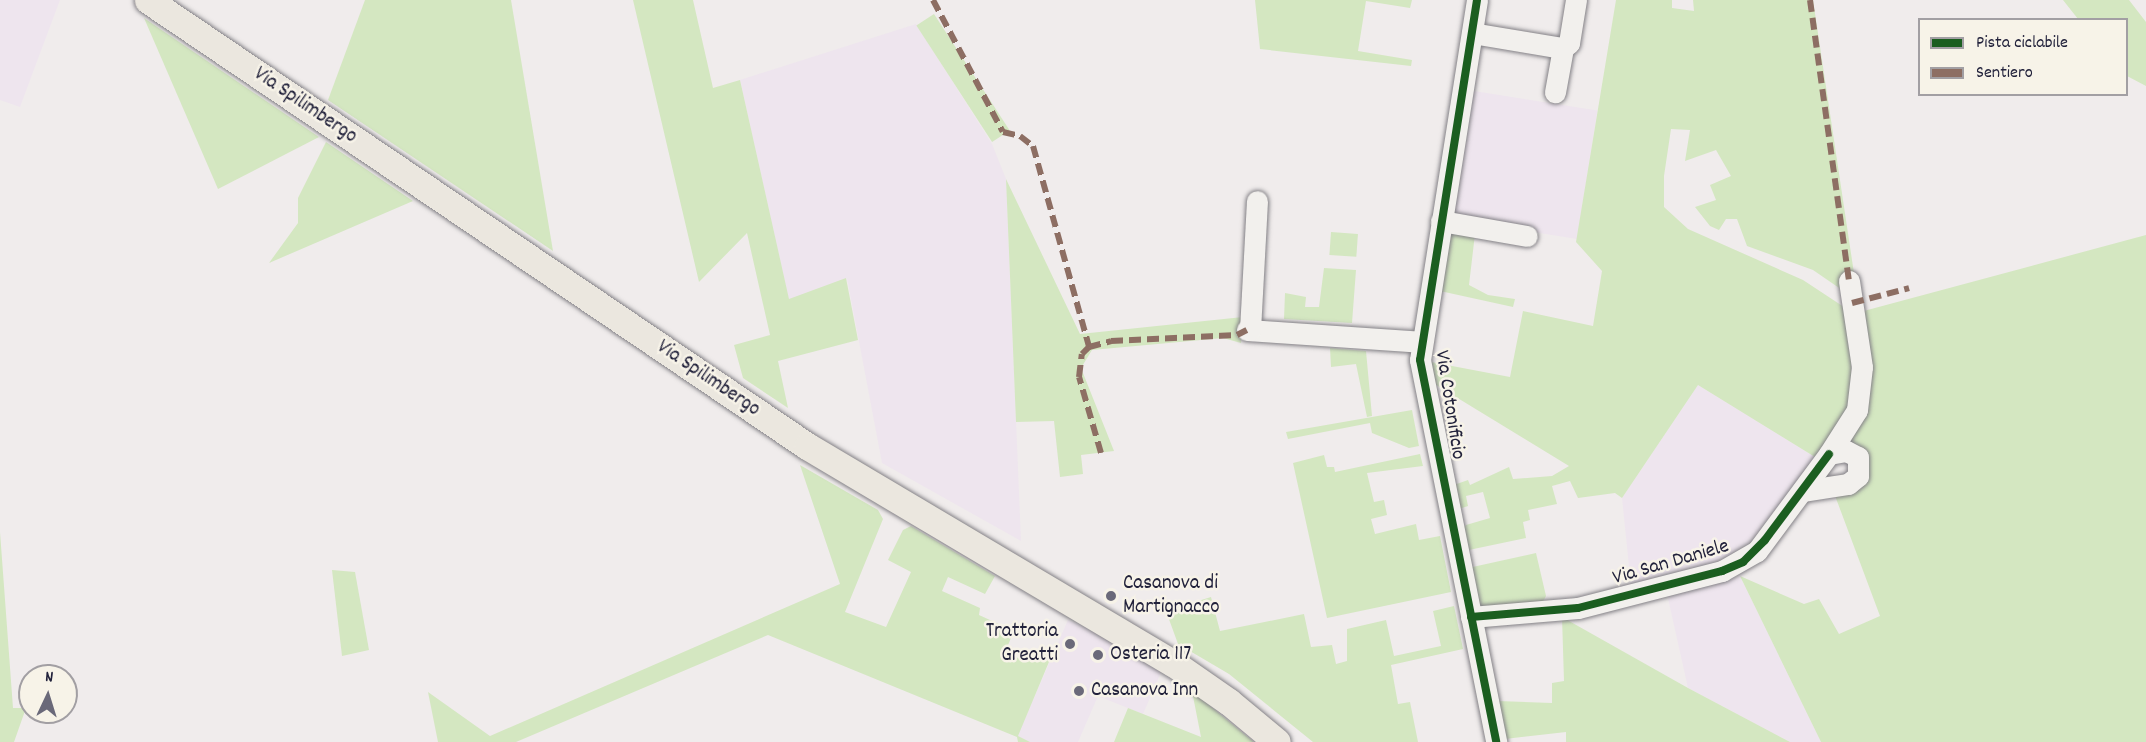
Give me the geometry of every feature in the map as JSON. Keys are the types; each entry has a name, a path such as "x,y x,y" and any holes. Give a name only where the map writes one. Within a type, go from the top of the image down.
{"main road":[{"name":"Via Spilimbergo","path":"148,0 807,446 1173,663 1229,702 1277,742"}],"street":[{"name":"Via Cotonificio","path":"1477,0 1421,342 1423,382 1496,742"},
{"path":"1555,92 1563,48 1569,43 1576,0"},
{"path":"1472,33 1563,48"},
{"name":"Via Cotonificio","path":"1257,201 1248,330 1421,342"},
{"path":"1441,220 1527,236"},
{"name":"Via San Daniele","path":"1471,617 1578,608 1722,571 1757,551 1852,421 1862,385 1849,281"},
{"path":"1802,491 1848,484 1858,476 1858,457 1846,451 1830,454"}],"shaded area":[{"path":"0,0 60,0 20,107 0,100"},
{"path":"916,24 992,144 1006,179 1021,541 882,463 847,278 789,300 740,80"},
{"path":"1474,91 1597,111 1577,239 1454,219"},
{"path":"1698,385 1815,457 1746,549 1714,563 1631,586 1622,498"},
{"path":"1740,576 1821,742 1790,742 1688,688 1667,594"},
{"path":"1068,620 1115,640 1162,670 1143,714 1098,696 1078,742 1030,742 1017,737"}],"green space":[{"path":"365,0 511,0 553,251 328,100"},
{"path":"633,0 693,0 713,88 740,80 789,299 846,278 858,340 778,361 788,408 743,378 734,345 770,335 747,233 699,282"},
{"path":"1255,0 1412,0 1410,8 1366,1 1358,51 1412,60 1411,66 1260,49"},
{"path":"1616,0 1672,0 1672,8 1694,11 1693,0 1813,0 1855,280 1845,292 1813,270 1747,246 1737,219 1726,219 1719,230 1710,226 1695,207 1716,200 1710,185 1731,176 1716,150 1685,161 1690,130 1671,129 1664,176 1664,207 1688,229 1803,280 1847,309 1852,375 1849,410 1815,457 1698,385 1622,498 1615,493 1578,498 1570,481 1552,486 1557,504 1528,510 1530,520 1523,522 1526,538 1464,551 1460,531 1466,525 1490,518 1483,492 1466,496 1468,506 1456,510 1451,486 1468,480 1470,485 1509,467 1513,479 1552,476 1569,466 1433,383 1431,362 1510,377 1523,311 1593,326 1602,271 1576,242"},
{"path":"2063,0 2129,0 2146,22 2146,86 2128,77 2128,18 2077,18"},
{"path":"934,14 1010,131 992,142 916,25"},
{"path":"144,18 319,137 218,189"},
{"path":"326,142 413,201 269,263 298,223 298,198"},
{"path":"1006,179 1080,334 1243,317 1241,343 1223,338 1092,350 1081,368 1114,451 1081,455 1083,474 1060,477 1054,421 1016,422"},
{"path":"1449,229 1475,234 1469,285 1488,295 1515,299 1513,307 1440,291"},
{"path":"1331,232 1358,234 1356,257 1329,255"},
{"path":"2146,235 2146,742 1821,742 1740,576 1804,604 1819,599 1839,634 1880,616 1834,493 1859,487 1849,443 1860,421 1860,312"},
{"path":"1324,268 1356,270 1352,323 1284,319 1285,293 1306,297 1305,307 1319,307"},
{"path":"1330,348 1366,351 1372,416 1367,417 1356,364 1331,367"},
{"path":"1412,410 1419,446 1409,448 1372,433 1370,423 1288,439 1286,432"},
{"path":"1420,454 1423,466 1367,473 1374,502 1384,500 1387,515 1371,519 1375,534 1416,524 1419,540 1440,536 1451,592 1327,618 1293,463 1324,455 1327,467 1334,467 1335,472"},
{"path":"800,465 878,510 883,519 845,612 886,627 911,572 888,560 903,530 911,526 995,576 985,594 948,577 942,591 980,608 979,615 1014,631 1005,652 1025,661 1033,648 1051,657 1018,736 1030,742 1018,742 1017,737 768,635 516,742 438,742 428,692 490,736 840,584"},
{"path":"0,532 13,708 18,708 18,724 20,724 14,742 0,742"},
{"path":"1536,553 1546,596 1543,602 1477,609 1468,568"},
{"path":"332,570 355,572 369,650 342,656"},
{"path":"1211,597 1220,631 1304,614 1311,647 1332,645 1336,664 1347,661 1347,629 1386,620 1394,656 1441,646 1433,611 1454,606 1463,649 1391,665 1398,704 1410,702 1418,742 1313,742 1229,674 1178,644 1166,611"},
{"path":"1562,617 1790,742 1566,742 1566,732 1505,739 1498,701 1552,703 1552,683 1564,681"},
{"path":"1192,691 1254,742 1114,742 1128,708 1201,737"}],"marked path":[{"path":"933,0 1003,132 1020,136 1033,146 1089,347"},
{"path":"1810,0 1849,281"},
{"path":"1852,303 1909,288"},
{"path":"1101,453 1079,377 1082,354 1089,347 1111,341 1237,335 1247,330"}],"cycle path":[{"path":"1477,0 1420,360 1496,742"},
{"path":"1471,617 1578,608 1722,571 1743,562 1765,540 1829,454"}],"place":[{"name":"Casanova di Martignacco","path":"1111,596"},
{"name":"Trattoria Greatti","path":"1070,644"},
{"name":"Osteria 117","path":"1098,655"},
{"name":"Casanova Inn","path":"1079,691"}]}
